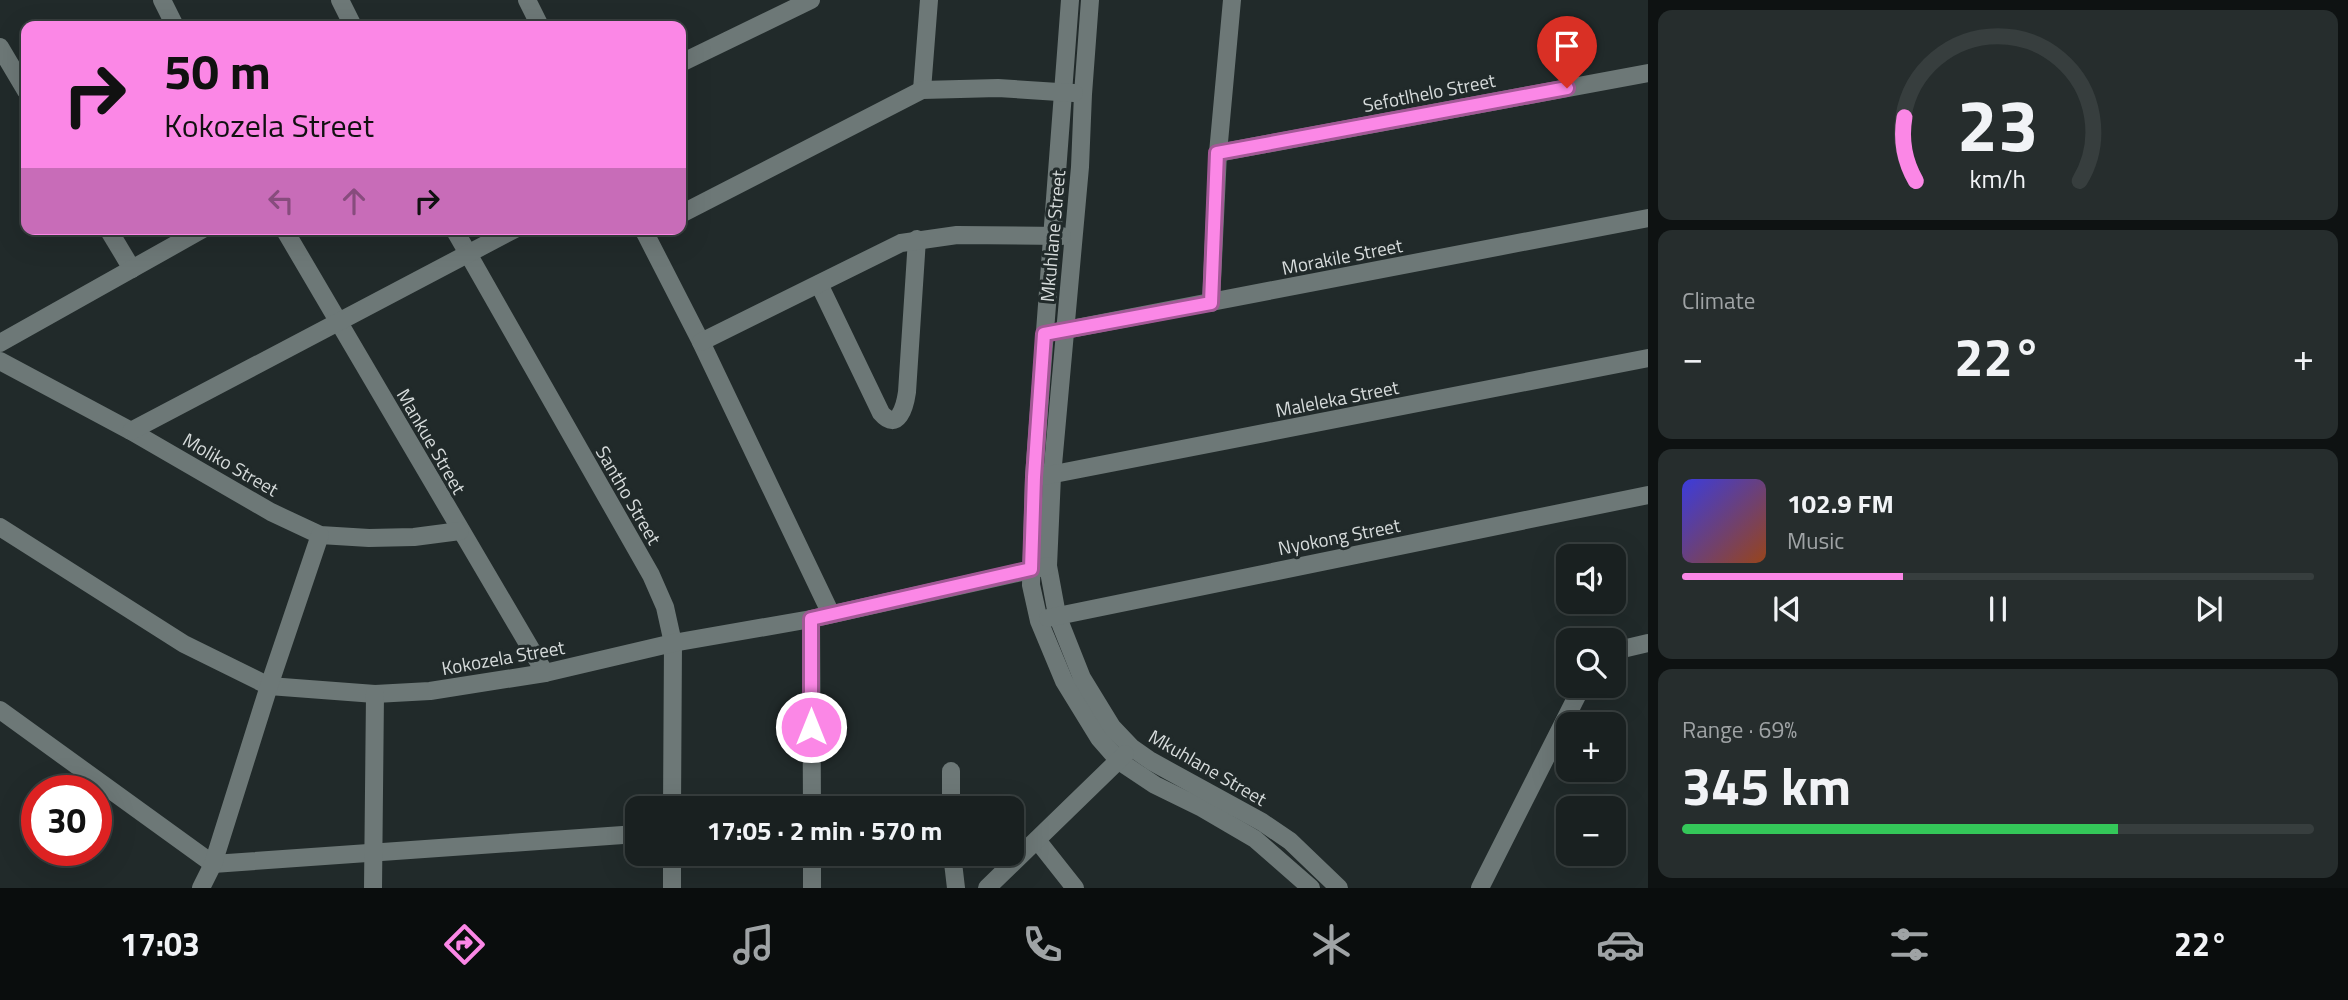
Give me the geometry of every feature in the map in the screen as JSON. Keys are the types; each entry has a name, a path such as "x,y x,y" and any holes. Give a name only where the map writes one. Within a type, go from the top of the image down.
{"street":[{"path":"162,0 173,21"},
{"path":"340,0 350,21"},
{"path":"527,0 538,21"},
{"path":"686,61 811,0"},
{"path":"922,90 929,0"},
{"name":"Mkuhlane Street","path":"1070,0 1044,334 1039,568 1031,586 1039,621 1064,681 1099,738 1125,754 1155,785 1255,839 1311,888"},
{"name":"Mkuhlane Street","path":"1043,476 1065,330 1080,167 1090,0"},
{"path":"1211,303 1217,153 1238,1"},
{"path":"0,47 21,83"},
{"name":"Sefotlhelo Street","path":"1217,153 1648,73"},
{"path":"686,211 922,90 998,88 1083,94"},
{"name":"Morakile Street","path":"1044,334 1648,218"},
{"path":"112,235 132,269"},
{"path":"0,343 192,235"},
{"name":"Mankue Street","path":"288,235 545,673"},
{"name":"Santho Street","path":"457,235 651,575 665,607 673,643 672,796"},
{"path":"131,431 503,235"},
{"path":"648,235 831,614"},
{"path":"701,342 888,248 917,239 957,235 1073,236"},
{"path":"819,284 881,413 886,419 898,418 904,408 907,392 917,239"},
{"name":"Maleleka Street","path":"1043,476 1648,358"},
{"name":"Moliko Street","path":"0,361 131,431 271,512 320,535 380,538 460,531"},
{"name":"Nyokong Street","path":"1039,621 1057,615 1648,495"},
{"name":"Kokozela Street","path":"0,527 184,644 269,686 375,694 430,691 545,673 673,643 811,619 1039,568"},
{"path":"201,888 213,864 320,535"},
{"name":"Mkuhlane Street","path":"1039,568 1082,678 1125,754 1151,761 1262,822 1290,841 1339,888"},
{"path":"811,619 812,796"},
{"path":"1626,648 1648,643"},
{"path":"373,888 375,694"},
{"path":"1480,888 1576,698"},
{"path":"0,710 213,864 625,835"},
{"path":"987,888 1125,754"},
{"path":"951,771 951,796"},
{"path":"1037,840 1075,888"},
{"path":"672,866 672,888"},
{"path":"812,866 812,888"},
{"path":"953,866 956,888"}],"route":[{"path":"811,727 811,619 1031,569 1044,334 1211,303 1217,153 1567,88"}]}
